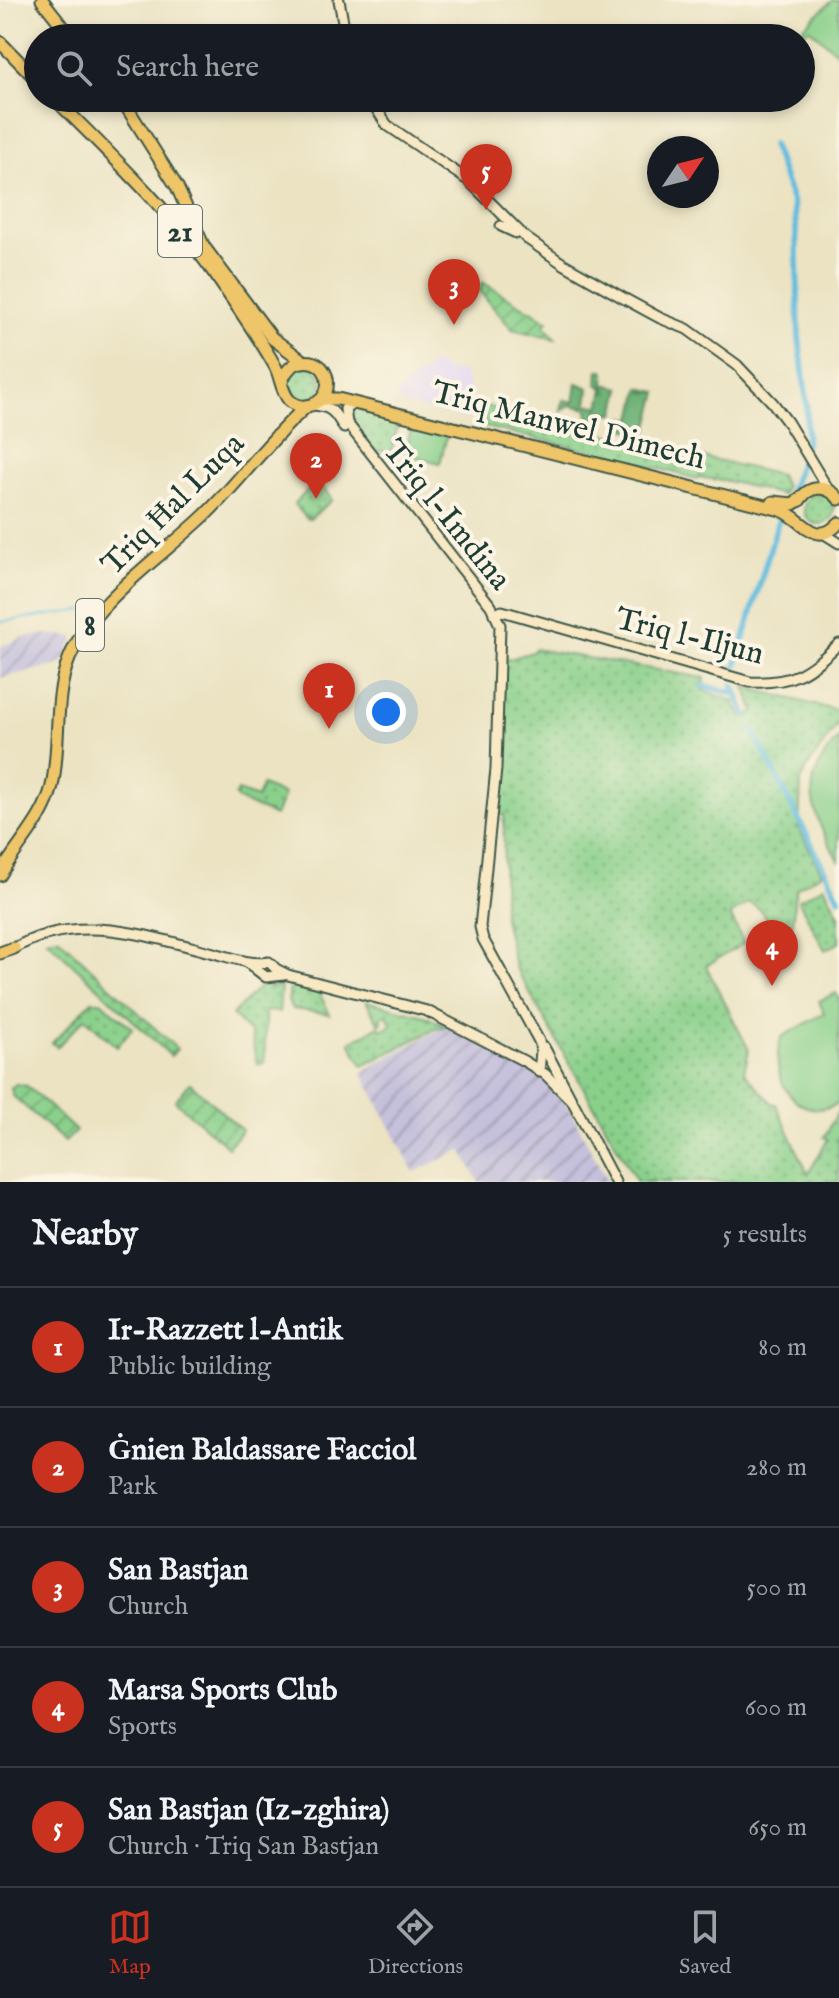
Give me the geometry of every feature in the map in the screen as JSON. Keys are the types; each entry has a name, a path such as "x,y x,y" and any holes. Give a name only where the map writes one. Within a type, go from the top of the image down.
{"highway":[{"path":"42,0 61,24"},
{"path":"4,40 24,64"},
{"name":"21","path":"68,112 153,200 214,273 276,367 282,382"},
{"name":"21","path":"130,112 180,193 204,247 261,326 280,346 303,361"},
{"path":"153,200 172,204 180,193"},
{"path":"170,220 178,209 188,214"},
{"path":"303,361 318,365 327,380 327,388 313,403 293,403 287,398 282,382 289,368 303,361"},
{"name":"Triq Manwel Dimech","path":"327,380 340,393 356,400 781,504 793,504 814,488 828,489"},
{"name":"Triq Ħal Luqa","path":"281,430 287,413 287,398"},
{"name":"Triq Manwel Dimech","path":"313,403 338,399 768,506 790,513 810,531 823,533"},
{"name":"Triq Ħal Luqa","path":"0,875 36,821 50,792 67,661 82,635 125,585 207,513 281,430 313,403"},
{"path":"828,489 839,499"},
{"path":"800,521 797,509 805,494"},
{"path":"823,533 838,525"}],"main road":[{"path":"339,0 343,24"},
{"path":"378,112 387,125 469,181 507,224 526,238 625,299 687,329 737,365 773,403 828,489"},
{"name":"Triq l-Imdina","path":"313,403 334,410 344,427 494,614"},
{"name":"Triq l-Imdina","path":"353,404 345,409 347,423 491,606 494,614"},
{"path":"805,494 813,480 808,456"},
{"path":"838,525 839,542"},
{"path":"823,533 839,542"},
{"name":"Triq l-Iljun","path":"494,614 502,611 750,682 789,680 801,675 839,644"},
{"path":"494,614 500,625 496,769 480,927 483,939 533,1030 544,1065 568,1097 615,1182"},
{"path":"500,625 519,616"},
{"path":"4,954 43,934 112,929 262,967 271,963 274,973 427,1011 514,1057 544,1065"},
{"path":"514,1057 528,1059 538,1052 525,1015"}],"shaded area":[{"path":"434,363 448,371 463,371 473,398 467,419 399,403 396,393"},
{"path":"46,634 75,637 62,664 0,678 0,647 24,637"},
{"path":"445,1026 543,1077 563,1097 608,1182 479,1182 462,1150 414,1172 362,1072"}],"green space":[{"path":"833,0 839,0 839,54 815,33 815,24 807,24"},
{"path":"482,282 548,321 544,325 556,339 512,329 480,292"},
{"path":"305,366 317,371 322,383 317,395 305,400 293,395 288,383 293,371"},
{"path":"599,370 605,372 604,384 621,388 615,414 598,410 596,421 588,418 588,409 570,405 561,411 563,400 574,402 577,383 589,388 587,404 600,407 604,389 598,384"},
{"path":"640,388 658,392 647,434 622,428 624,418 633,419"},
{"path":"481,405 780,475 785,487 782,495 736,483 697,479 613,456 476,425"},
{"path":"349,408 399,420 391,453 380,450 377,453 349,418"},
{"path":"411,428 447,436 440,463 405,454"},
{"path":"318,480 332,500 307,519 294,504"},
{"path":"819,494 830,498 834,509 830,520 819,524 808,520 804,509 808,498"},
{"path":"535,649 705,678 703,690 733,701 742,717 755,712 745,687 839,711 839,722 801,781 799,829 822,873 797,888 793,923 786,929 781,923 775,927 749,903 730,915 744,943 706,966 749,1050 744,1072 776,1104 808,1174 828,1139 824,1137 839,1110 839,1182 637,1182 515,967 503,914 504,815 496,814 501,771 503,661"},
{"path":"839,738 839,862 816,813 813,784 817,769"},
{"path":"262,785 284,795 275,816 235,796 238,791 257,798"},
{"path":"824,886 839,915 839,943 825,950 798,900"},
{"path":"58,937 177,1049 171,1056 47,940"},
{"path":"268,982 270,988 281,986 279,1012 265,1011 265,1063 257,1064 251,1034 232,1015 261,985"},
{"path":"291,982 317,989 330,1014 292,1009 288,1001"},
{"path":"836,993 839,999 839,1103 810,1108 788,1093 778,1067 778,1052 782,1037 824,1013 819,1001"},
{"path":"92,1001 101,1001 132,1028 117,1047 85,1018 57,1047 52,1043"},
{"path":"366,1001 425,1016 445,1026 363,1066 350,1042 379,1026 382,1030 392,1024 386,1015 380,1018 382,1023 379,1024"},
{"path":"190,1083 242,1130 228,1147 175,1101"},
{"path":"16,1084 27,1086 76,1131 65,1142 13,1096 11,1088"}],"waterway":[{"path":"772,144 793,204 796,225 799,337 807,406 806,444"},
{"path":"788,497 803,455"},
{"path":"734,673 780,515"},
{"path":"0,622 93,609"},
{"path":"733,685 745,714"},
{"path":"704,686 736,694"},
{"path":"753,730 839,898"}],"place":[{"name":"San Bastjan (Iz-zghira)","path":"486,210"},
{"name":"San Bastjan","path":"454,325"},
{"name":"Ġnien Baldassare Facciol","path":"316,499"},
{"name":"Ir-Razzett l-Antik","path":"329,729"},
{"name":"Marsa Sports Club","path":"772,986"}]}
